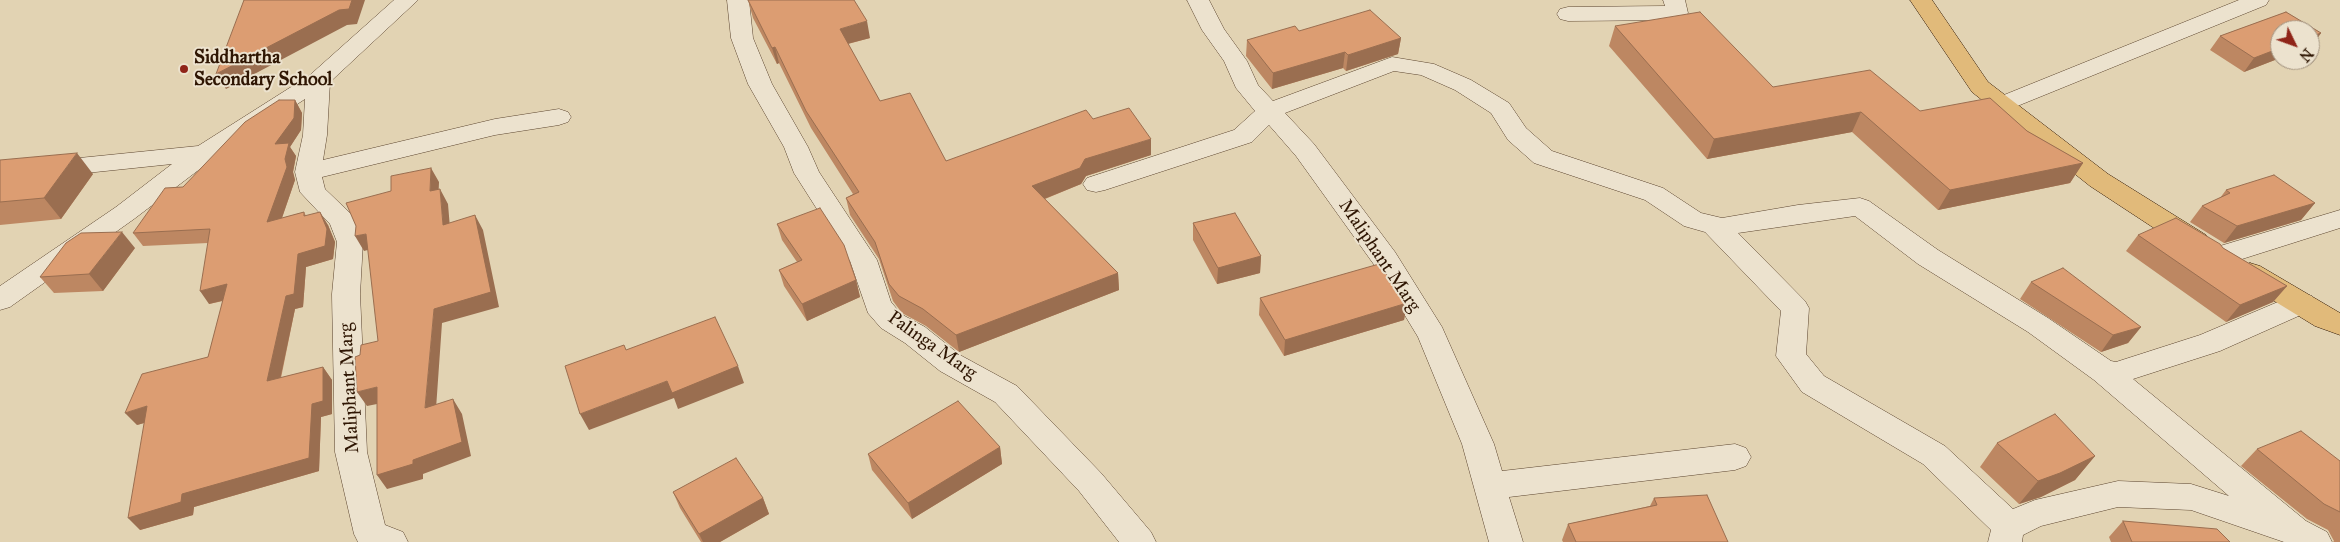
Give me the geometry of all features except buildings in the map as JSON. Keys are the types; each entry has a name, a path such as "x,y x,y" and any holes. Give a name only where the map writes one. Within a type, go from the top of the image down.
{"main road":[{"path":"1921,0 1980,87 2099,180 2220,256 2302,303 2325,319 2340,324"}],"street":[{"path":"0,300 125,213 204,153 318,80 407,0"},
{"name":"Palinga Marg","path":"738,0 742,38 760,84 796,147 807,173 863,260 878,306 891,321 914,335 950,363 1006,394 1090,482 1139,542"},
{"name":"Maliphant Marg","path":"1198,0 1213,30 1234,61 1248,88 1305,150 1385,259 1432,335 1478,444 1506,542"},
{"path":"1568,14 1677,13 1674,0"},
{"path":"2002,104 2258,0"},
{"path":"1096,184 1243,136 1269,111 1392,64 1426,69 1463,85 1500,108 1517,134 1542,157 1581,168 1654,194 1693,220 1715,226 1860,207 1928,257 2038,325 2104,372 2305,536"},
{"path":"318,80 315,135 308,172 495,127 560,117"},
{"path":"0,174 204,153"},
{"name":"Maliphant Marg","path":"308,172 313,192 342,220 350,242 346,294 351,452 371,534 391,542"},
{"path":"2220,256 2340,219"},
{"path":"1715,226 1796,308 1792,356 1813,384 1934,456 2007,534 2035,514 2118,494 2191,497 2305,536"},
{"path":"2104,372 2116,373 2210,343 2302,303"},
{"path":"1490,486 1736,457"}],"place":[{"name":"Siddhartha Secondary School","path":"184,69"}]}
